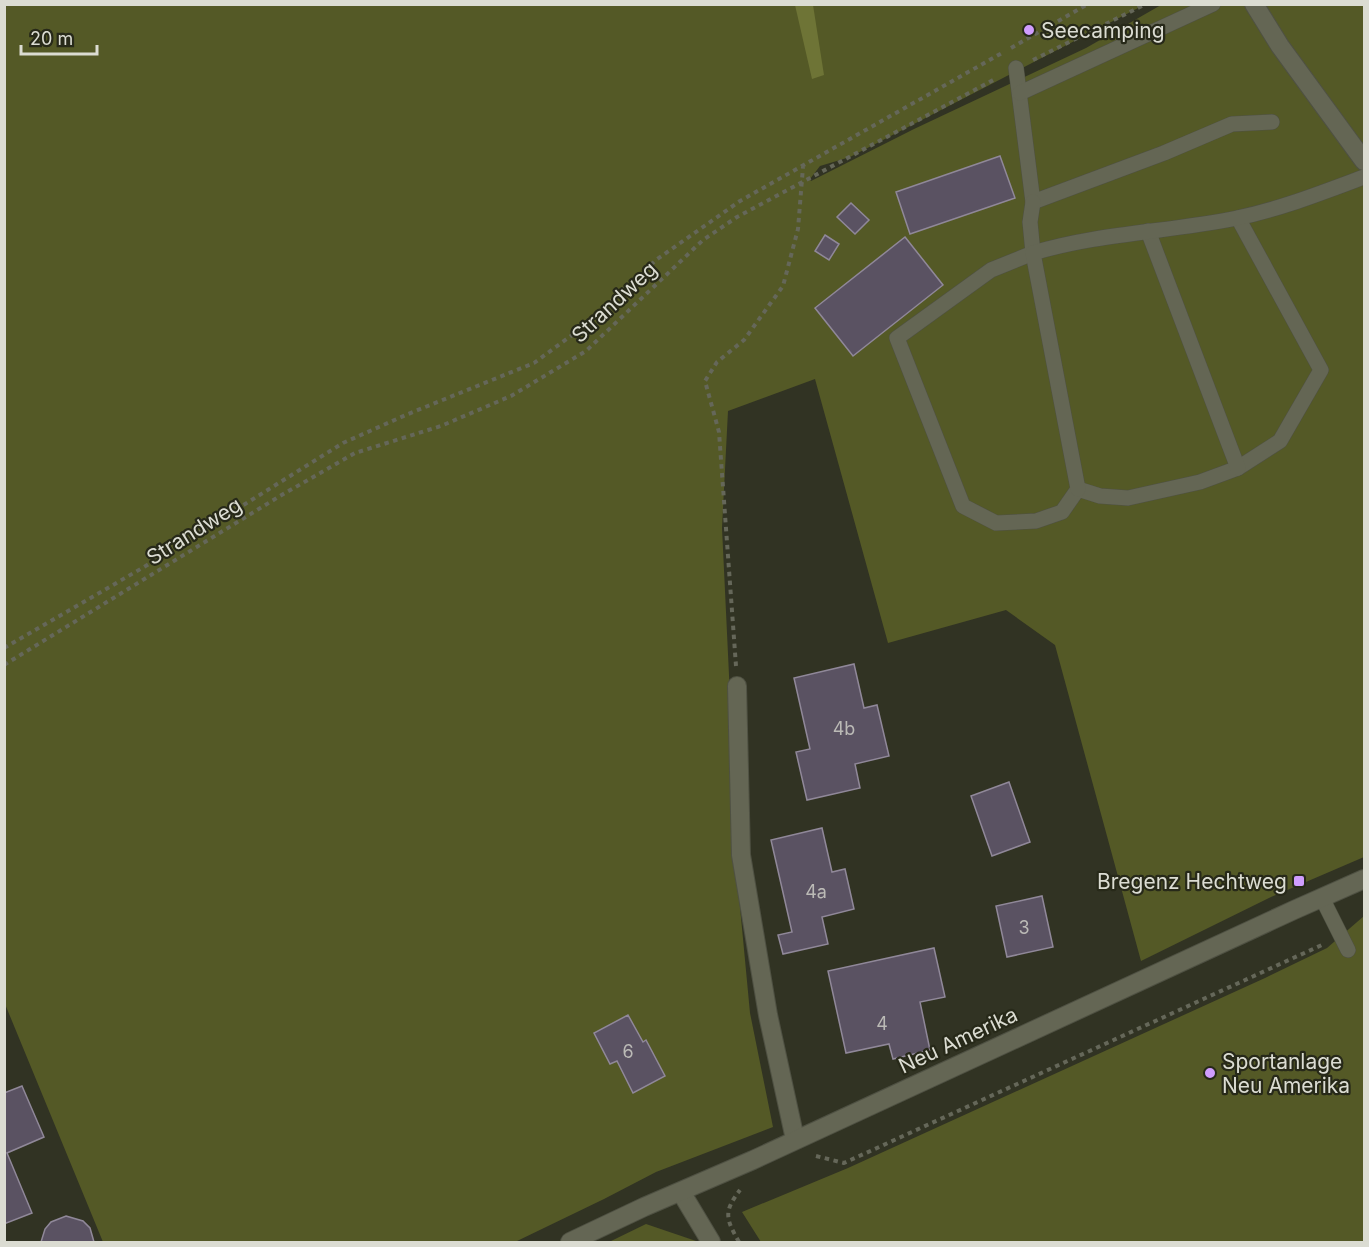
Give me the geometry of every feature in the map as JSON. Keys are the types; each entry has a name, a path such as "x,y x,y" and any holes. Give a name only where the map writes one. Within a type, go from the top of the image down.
{"street":[{"path":"1254,4 1280,46 1365,161"},
{"path":"737,686 741,855 768,1015 795,1139"},
{"name":"Neu Amerika","path":"570,1242 644,1206 681,1192 1365,879"},
{"path":"681,1192 711,1242"}],"lane":[{"path":"1020,93 1213,4"},
{"path":"1016,68 1033,202 1030,222 1033,253 1078,489 1062,512 1036,521 996,523 963,506 897,338 991,270 1033,253 1067,243 1238,218 1305,199 1365,177"},
{"path":"1033,202 1164,153 1232,124 1272,122"},
{"path":"1078,489 1100,496 1128,498 1200,482 1238,468 1280,441 1321,370 1238,218"},
{"path":"1148,231 1238,468"},
{"path":"1323,898 1348,950"}],"path":[{"name":"Strandweg","path":"4,648 144,567 343,443 534,363 587,324 656,260 740,201 1088,4"},
{"name":"Strandweg","path":"4,665 280,496 355,453 441,426 511,396 586,351 703,240 737,217 1016,68 1146,4"},
{"path":"737,686 719,432 705,381 717,362 744,340 783,286 798,229 803,167"},
{"path":"809,1154 844,1162 1332,940"},
{"path":"739,1242 727,1219 729,1205 739,1190 747,1185"}],"shaded area":[{"path":"4,5 1144,5 850,157 820,166 810,179 811,181 914,129 1086,48 1161,5 1364,5 1364,857 1271,897 1141,961 1055,645 1006,610 888,643 815,379 728,411 722,528 735,854 750,1013 773,1127 656,1172 515,1242 103,1242 5,1004"},
{"path":"795,5 813,5 824,75 812,79"},
{"name":"Sportanlage Neu Amerika","path":"1364,916 1364,1242 761,1242 742,1212 848,1168 1265,978 1327,948"},
{"path":"646,1224 696,1241 697,1242 609,1242"}],"building":[{"path":"1000,156 1015,198 910,234 896,192"},
{"path":"851,203 869,220 855,234 837,217"},
{"path":"825,235 839,244 829,260 815,251"},
{"path":"905,237 943,285 853,356 815,308"},
{"path":"854,664 864,708 877,705 889,756 855,764 860,788 807,800 796,752 810,749 794,678"},
{"path":"1009,782 1030,842 992,856 971,796"},
{"path":"822,828 832,872 845,869 854,909 822,917 828,944 783,954 778,935 792,932 771,840"},
{"path":"1042,896 1053,947 1007,957 996,906"},
{"path":"934,948 945,997 920,1002 930,1050 893,1059 889,1044 846,1053 828,971"},
{"path":"628,1015 643,1042 646,1040 665,1076 633,1093 617,1061 610,1064 594,1033"},
{"path":"22,1086 44,1137 7,1153 32,1213 4,1224 4,1093"},
{"path":"66,1216 83,1221 90,1228 94,1242 41,1242 45,1229 51,1222"}],"place":[{"name":"Seecamping","path":"1029,30"},
{"name":"Bregenz Hechtweg","path":"1299,881"},
{"name":"Sportanlage Neu Amerika","path":"1210,1073"}]}
